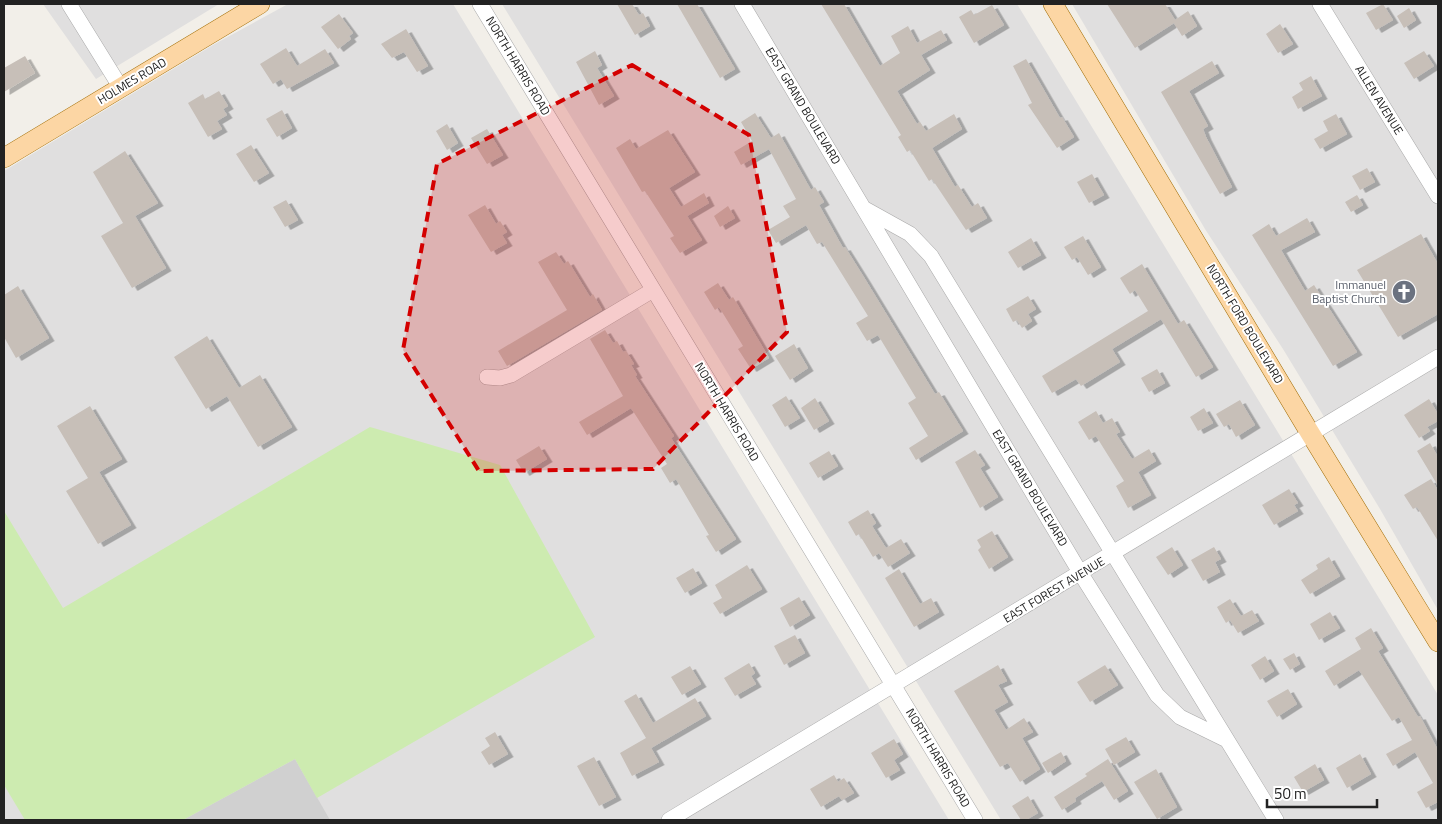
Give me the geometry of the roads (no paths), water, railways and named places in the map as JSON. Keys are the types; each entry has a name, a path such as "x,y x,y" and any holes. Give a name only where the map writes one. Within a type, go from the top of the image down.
{"main road":[{"name":"HOLMES ROAD","path":"4,158 260,4"},
{"name":"NORTH FORD BOULEVARD","path":"1053,4 1310,433 1438,642"}],"street":[{"path":"69,4 120,88"},
{"name":"NORTH HARRIS ROAD","path":"480,4 976,820"},
{"name":"EAST GRAND BOULEVARD","path":"742,4 1081,574 1157,695 1180,717 1227,740"},
{"name":"ALLEN AVENUE","path":"1320,4 1438,196"},
{"path":"863,208 910,234 931,256 1276,820"},
{"path":"487,377 500,378 511,374 653,290"},
{"name":"EAST FOREST AVENUE","path":"674,819 1438,357"}],"place":[{"name":"Immanuel Baptist Church","path":"1404,292"}]}
